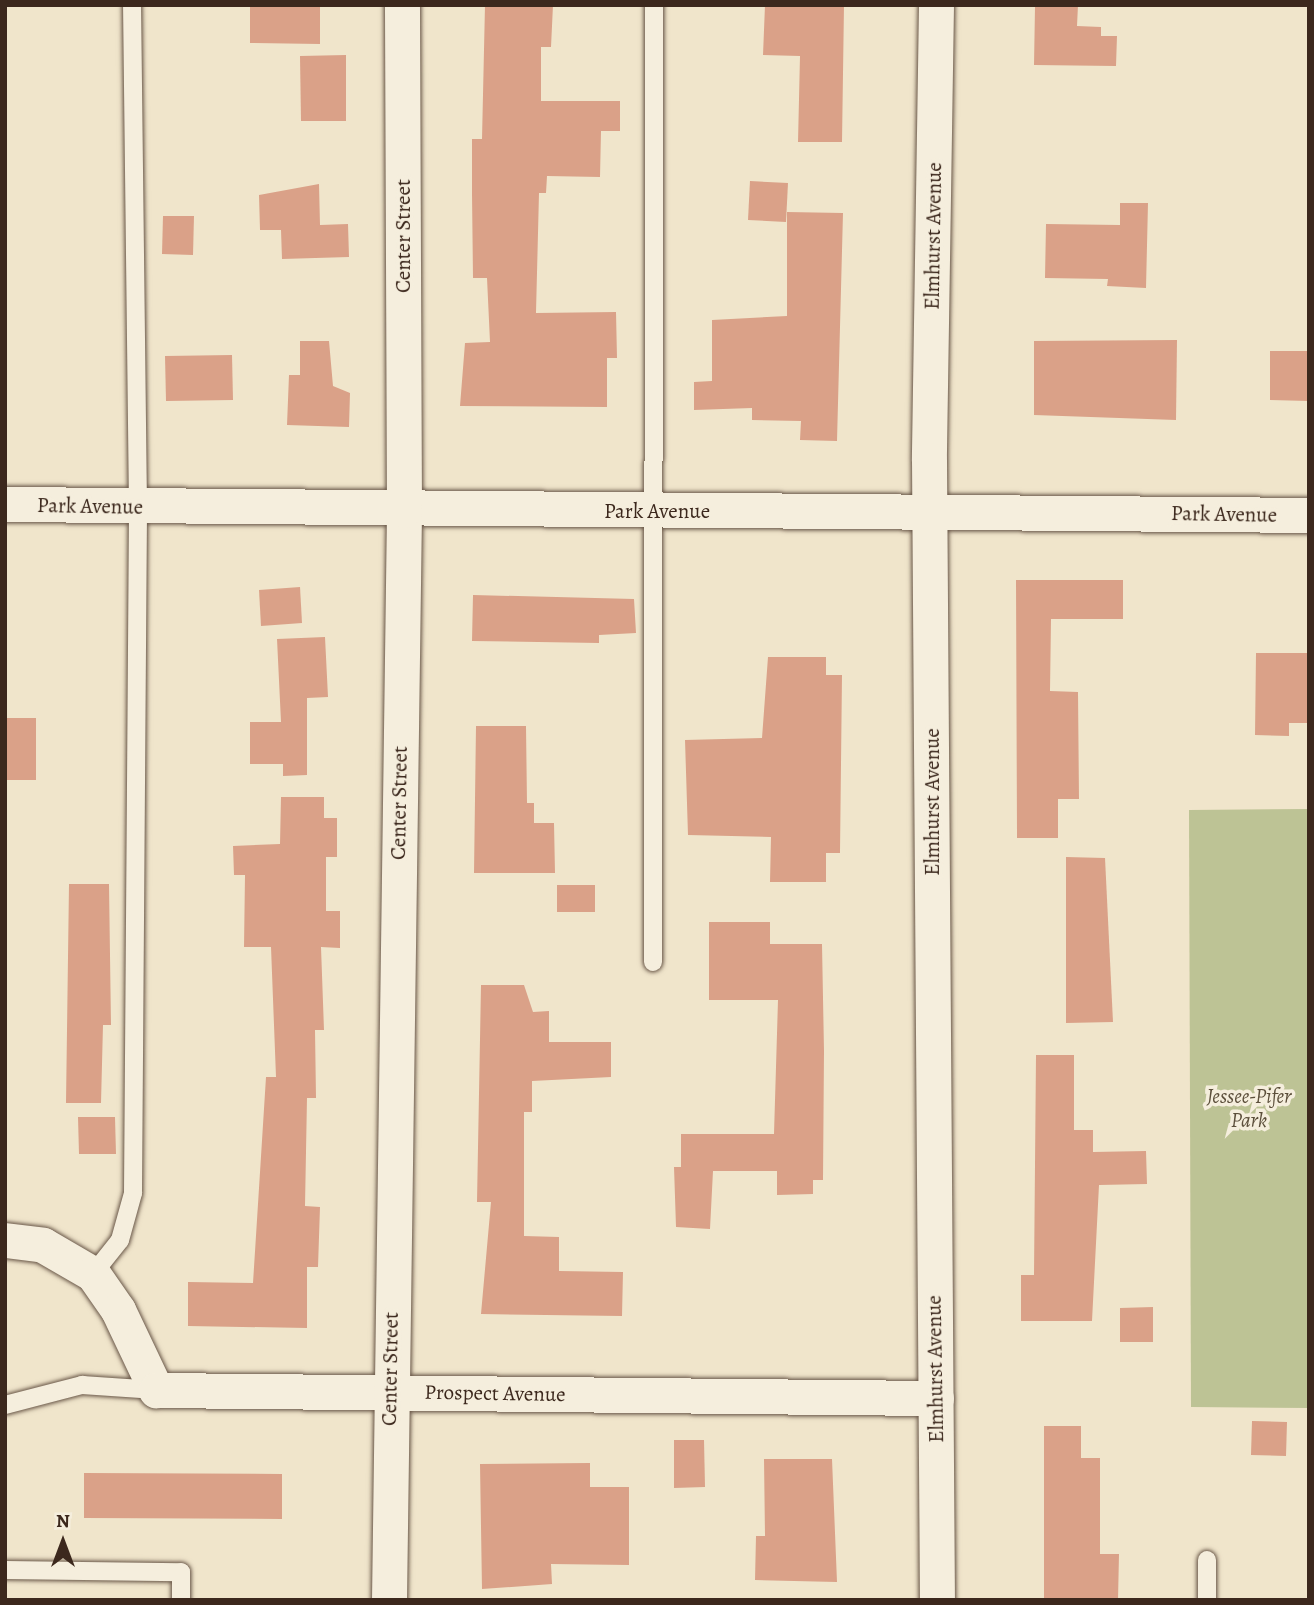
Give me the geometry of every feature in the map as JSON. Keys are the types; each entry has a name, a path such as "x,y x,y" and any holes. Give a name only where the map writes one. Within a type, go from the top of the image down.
{"street":[{"name":"Center Street","path":"389,1600 404,509 402,5"},
{"name":"Elmhurst Avenue","path":"936,5 930,508 937,1600"},
{"name":"Park Avenue","path":"5,504 658,511 930,508 1309,515"},
{"path":"5,1240 43,1245 93,1274 118,1310 156,1390"},
{"name":"Prospect Avenue","path":"156,1390 936,1398"}],"lane":[{"path":"93,1274 120,1240 133,1193 138,507 132,5"},
{"path":"653,962 658,511 654,5"},
{"path":"5,1405 82,1385 156,1390"},
{"path":"1207,1560 1207,1600"},
{"path":"5,1570 181,1572 181,1600"}],"green space":[{"name":"Jessee-Pifer Park","path":"1309,809 1309,1408 1191,1407 1189,810"}],"building":[{"path":"250,5 320,5 320,44 250,43"},
{"path":"485,5 553,5 551,47 541,47 541,101 620,101 620,131 601,131 600,177 547,176 546,193 539,193 536,313 616,312 617,358 607,358 607,407 460,406 465,343 490,342 487,278 473,278 472,139 482,139"},
{"path":"765,5 844,5 842,142 798,142 800,56 763,55"},
{"path":"1078,5 1077,26 1101,27 1101,36 1117,36 1116,66 1034,65 1035,7"},
{"path":"346,55 346,121 301,121 300,56"},
{"path":"750,181 788,183 786,222 748,220"},
{"path":"319,184 320,225 348,224 349,257 282,259 281,230 260,230 259,195"},
{"path":"1120,203 1148,203 1146,288 1107,286 1108,279 1045,278 1046,224 1120,225"},
{"path":"787,212 843,213 837,441 800,440 801,421 752,420 752,408 694,410 694,382 712,381 712,320 787,316"},
{"path":"163,216 194,216 193,255 162,254"},
{"path":"1177,340 1176,420 1034,415 1034,341"},
{"path":"300,341 329,341 333,386 350,393 349,427 287,425 289,375 300,375"},
{"path":"1270,351 1307,351 1309,401 1270,400"},
{"path":"232,355 233,400 166,401 165,356"},
{"path":"1016,580 1123,580 1123,619 1051,619 1050,691 1078,692 1079,799 1058,799 1058,838 1017,838"},
{"path":"300,587 302,623 261,626 259,590"},
{"path":"473,595 634,599 636,633 599,635 599,643 472,641"},
{"path":"325,637 328,697 307,698 307,775 283,776 283,764 250,764 250,722 281,722 277,639"},
{"path":"1256,653 1309,653 1309,723 1289,723 1289,736 1255,735"},
{"path":"768,657 826,657 826,675 842,675 840,853 826,853 826,882 770,882 771,837 688,835 685,740 762,738"},
{"path":"5,718 36,718 36,780 5,780"},
{"path":"476,726 526,726 527,803 534,803 534,823 554,823 555,873 474,873"},
{"path":"281,797 324,797 324,818 337,818 337,857 326,857 326,911 340,911 340,948 321,947 324,1030 315,1030 316,1098 307,1098 305,1206 320,1207 318,1267 307,1267 307,1328 188,1326 188,1282 253,1283 266,1077 276,1077 271,947 244,947 245,875 234,875 233,846 280,844"},
{"path":"1066,857 1105,858 1113,1022 1066,1023"},
{"path":"69,884 109,884 111,1025 103,1025 101,1103 66,1103"},
{"path":"557,885 595,885 595,912 557,912"},
{"path":"709,922 770,922 770,944 822,944 824,1051 823,1180 813,1180 813,1194 777,1195 777,1171 713,1171 710,1229 676,1227 674,1167 681,1167 681,1134 774,1134 778,1000 709,1000"},
{"path":"481,985 524,985 533,1012 549,1011 549,1042 611,1042 611,1077 532,1081 532,1112 524,1112 524,1236 559,1237 559,1271 623,1272 622,1316 481,1314 491,1202 477,1202"},
{"path":"1036,1055 1074,1055 1074,1130 1093,1130 1093,1152 1146,1151 1147,1184 1099,1185 1092,1321 1021,1321 1021,1275 1034,1275"},
{"path":"78,1117 115,1117 116,1154 79,1154"},
{"path":"1153,1307 1153,1342 1120,1342 1120,1308"},
{"path":"1252,1421 1287,1422 1286,1456 1251,1455"},
{"path":"1044,1426 1081,1426 1081,1458 1100,1458 1100,1554 1119,1554 1118,1600 1044,1600"},
{"path":"674,1440 704,1440 705,1487 674,1488"},
{"path":"764,1459 832,1459 837,1582 755,1580 756,1536 765,1536"},
{"path":"590,1463 590,1487 629,1487 629,1565 551,1564 552,1584 482,1589 480,1464"},
{"path":"84,1473 282,1474 282,1519 84,1518"}]}
